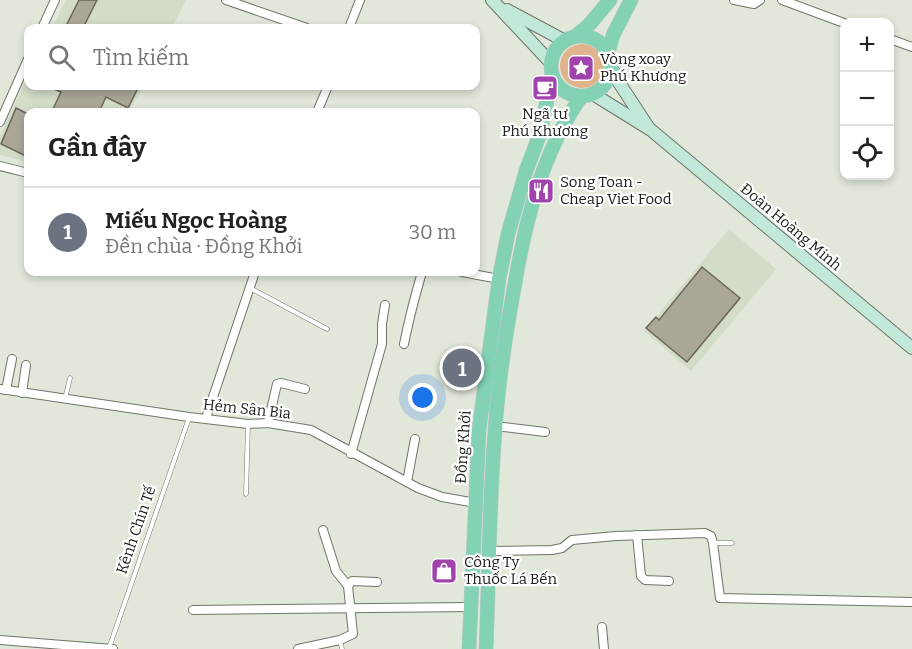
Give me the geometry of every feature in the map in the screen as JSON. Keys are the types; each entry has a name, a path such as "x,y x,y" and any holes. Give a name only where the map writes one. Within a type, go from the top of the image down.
{"main road":[{"path":"552,69 554,54 589,25 610,0"},
{"path":"495,3 552,69 560,88 574,95 587,95 606,83 613,35 631,0"},
{"path":"495,3 570,39 592,38 604,47 610,60"},
{"name":"Đoàn Hoàng Minh","path":"610,60 618,81 651,130"},
{"name":"Đồng Khởi","path":"469,649 479,430 499,279 508,234 526,171 540,134 552,69"},
{"name":"Đoàn Hoàng Minh","path":"587,95 651,130 912,348"},
{"name":"Đồng Khởi","path":"486,649 495,429 509,316 522,240 555,141 569,114 587,95"},
{"path":"526,171 542,177"},
{"path":"479,430 495,429"}],"street":[{"path":"44,24 55,0"},
{"path":"226,0 295,24"},
{"path":"351,24 360,0"},
{"path":"734,0 754,4 760,0"},
{"path":"782,0 840,22"},
{"path":"894,40 912,47"},
{"path":"0,122 24,68"},
{"path":"319,108 326,90"},
{"path":"0,166 24,172"},
{"path":"480,275 499,279"},
{"path":"206,418 253,276"},
{"path":"404,344 421,276"},
{"path":"351,454 382,344 385,305"},
{"path":"3,390 12,359"},
{"path":"22,393 26,365"},
{"path":"268,423 278,384 305,389"},
{"name":"Hẻm Sân Bia","path":"3,390 189,417 248,424 268,423 310,430 351,454 430,494 476,503"},
{"path":"495,429 545,432"},
{"path":"407,482 415,439"},
{"path":"298,649 340,640 353,634 348,586 336,571 323,530"},
{"path":"490,551 552,550 562,548 572,540 705,533 711,536 713,543 717,590 720,598 912,602"},
{"path":"637,535 641,576 645,580 669,581"},
{"path":"348,586 352,581 377,582"},
{"path":"193,610 470,607"},
{"path":"603,627 604,649"},
{"path":"0,639 111,648"}],"lane":[{"path":"249,287 327,329"},
{"path":"64,400 70,378"},
{"name":"Kênh Chín Tế","path":"111,648 189,417"},
{"path":"246,494 248,424"},
{"path":"713,543 732,543"},
{"path":"340,640 342,649"}],"shaded area":[{"path":"66,0 186,0 174,24 54,24"},
{"path":"582,44 591,45 598,50 603,57 603,75 598,82 591,87 582,88 573,87 566,82 561,75 560,66 561,57 566,50 573,45"},
{"path":"24,84 24,90 141,90 131,108 24,108 24,161 0,155 0,136"},
{"path":"729,229 776,269 691,371 644,331"}],"building":[{"path":"79,0 97,0 85,24 67,24"},
{"path":"56,90 137,90 128,108 106,97 101,108 53,108 61,92"},
{"path":"16,108 24,112 24,155 1,144"},
{"path":"702,267 740,298 687,362 646,328 656,317 659,320"}],"place":[{"name":"Vòng xoay Phú Khương","path":"581,68"},
{"name":"Ngã tư Phú Khương","path":"545,88"},
{"name":"Song Toan - Cheap Viet Food","path":"541,191"},
{"name":"Miếu Ngọc Hoàng","path":"462,368"},
{"name":"Công Ty Thuốc Lá Bến","path":"444,571"}]}
